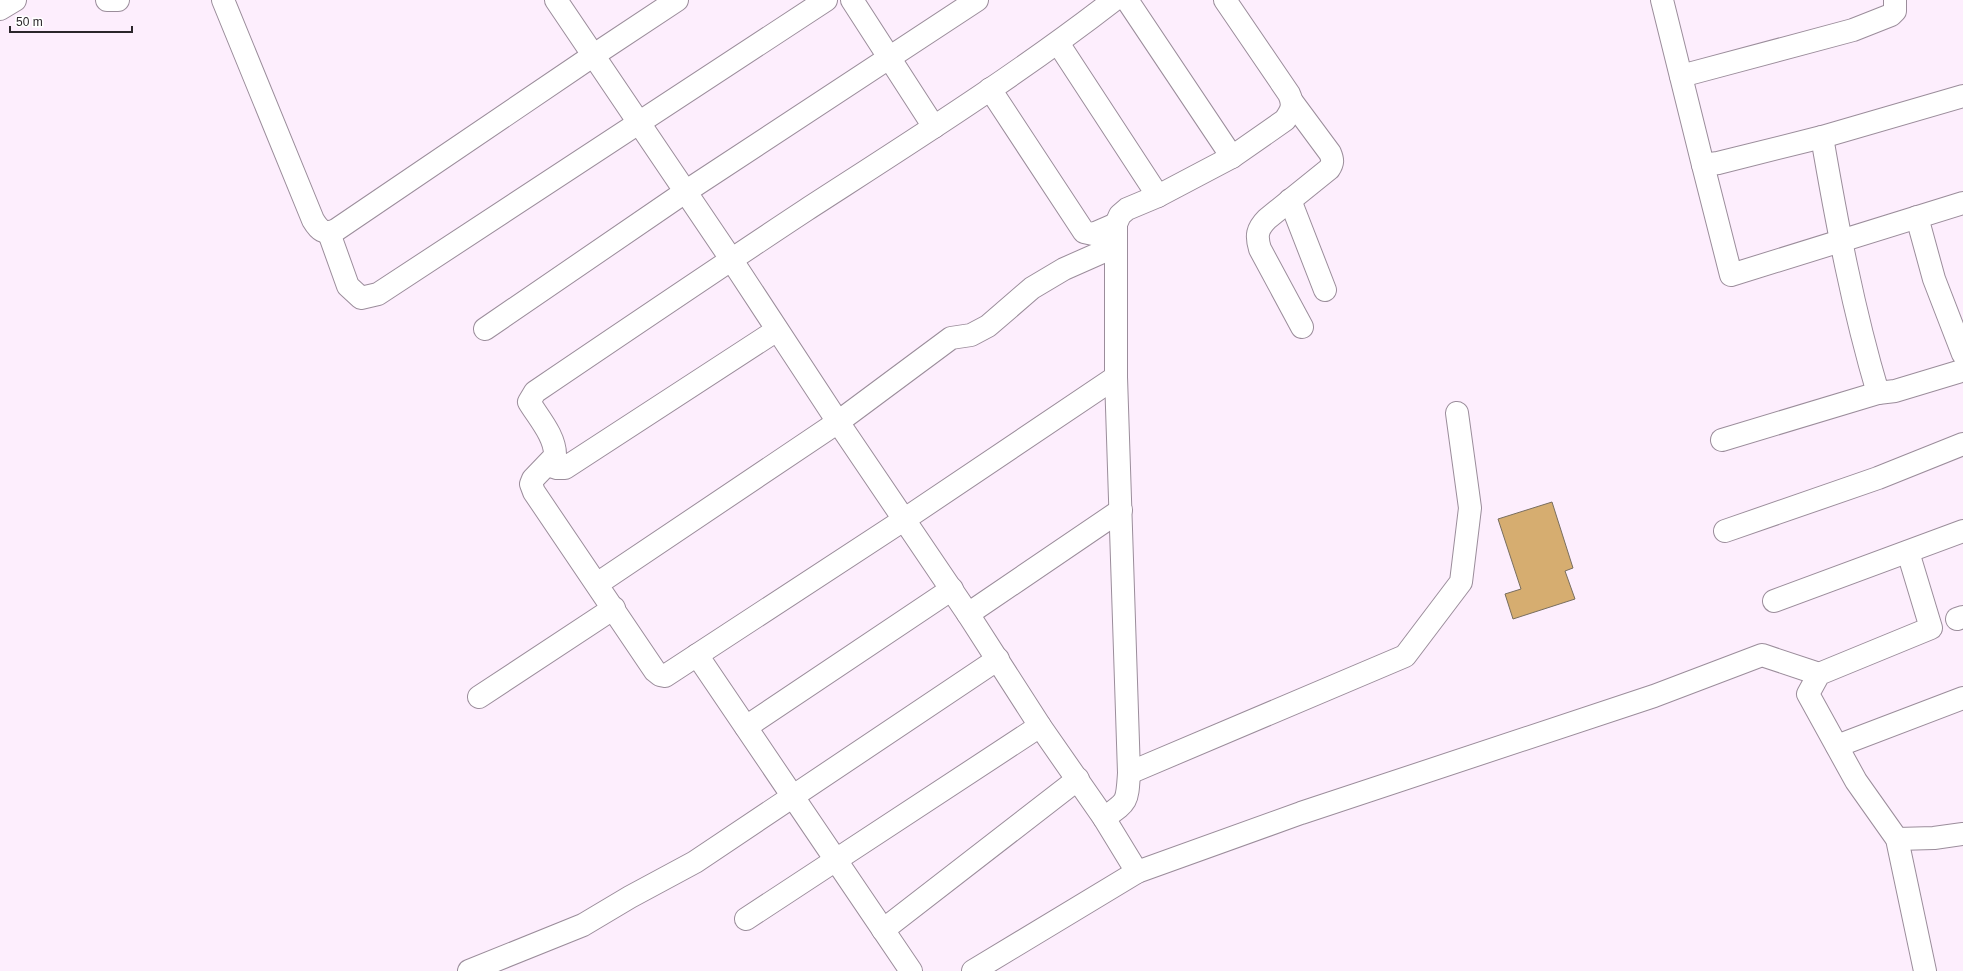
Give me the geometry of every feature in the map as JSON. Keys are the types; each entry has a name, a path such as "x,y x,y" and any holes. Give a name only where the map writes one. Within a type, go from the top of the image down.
{"street":[{"path":"0,9 15,0"},
{"path":"107,0 118,0"},
{"path":"223,0 313,220 317,227 328,233 336,230 677,0"},
{"path":"556,0 838,422 905,518 998,659 1040,726 1104,818 1136,872"},
{"path":"328,233 348,286 361,298 378,294 640,124 826,0"},
{"path":"852,0 934,127"},
{"path":"485,329 685,192 977,0"},
{"path":"1114,0 1058,43 934,127 731,260 531,396 529,402 554,442 555,456 533,479 531,484 534,492 614,608 655,671 664,676 1116,377"},
{"path":"1128,0 1232,157"},
{"path":"1225,0 1289,94 1293,103 1333,160 1329,169 1266,219 1258,228 1257,239 1260,249 1302,327"},
{"path":"1662,0 1731,275 1963,203"},
{"path":"1681,76 1853,30 1891,15 1895,11 1895,0"},
{"path":"1058,43 1158,196"},
{"path":"990,89 1084,232 1093,234 1116,224"},
{"path":"1703,165 1822,137 1963,96"},
{"path":"1104,818 1122,805 1128,797 1129,773 1116,377 1116,224 1120,215 1127,209 1158,196 1232,157 1285,120 1291,112 1293,103"},
{"path":"1822,137 1840,242 1865,350 1878,393"},
{"path":"1290,200 1325,290"},
{"path":"1722,440 1878,393 1895,391 1960,363 1934,279 1917,217"},
{"path":"597,584 838,422 951,338 971,334 988,326 1032,288 1064,269 1116,246"},
{"path":"548,465 557,468 564,468 576,461 777,330"},
{"path":"1129,773 1405,656 1461,582 1470,508 1457,413"},
{"path":"1725,532 1878,478 1963,444"},
{"path":"968,614 1120,510"},
{"path":"1774,601 1963,531"},
{"path":"1908,552 1930,628 1819,674 1808,694 1856,781 1897,839 1925,971"},
{"path":"746,727 952,589"},
{"path":"479,697 614,608"},
{"path":"697,655 911,971"},
{"path":"973,971 1136,872 1302,813 1654,696 1762,655 1819,674"},
{"path":"469,971 583,925 630,897 695,862 998,659"},
{"path":"1837,746 1963,698"},
{"path":"746,919 1040,726"},
{"path":"883,930 1078,779"},
{"path":"1897,839 1934,838 1963,834"}],"building":[{"path":"1552,502 1573,568 1565,571 1575,599 1513,619 1505,594 1521,589 1498,519"}]}
